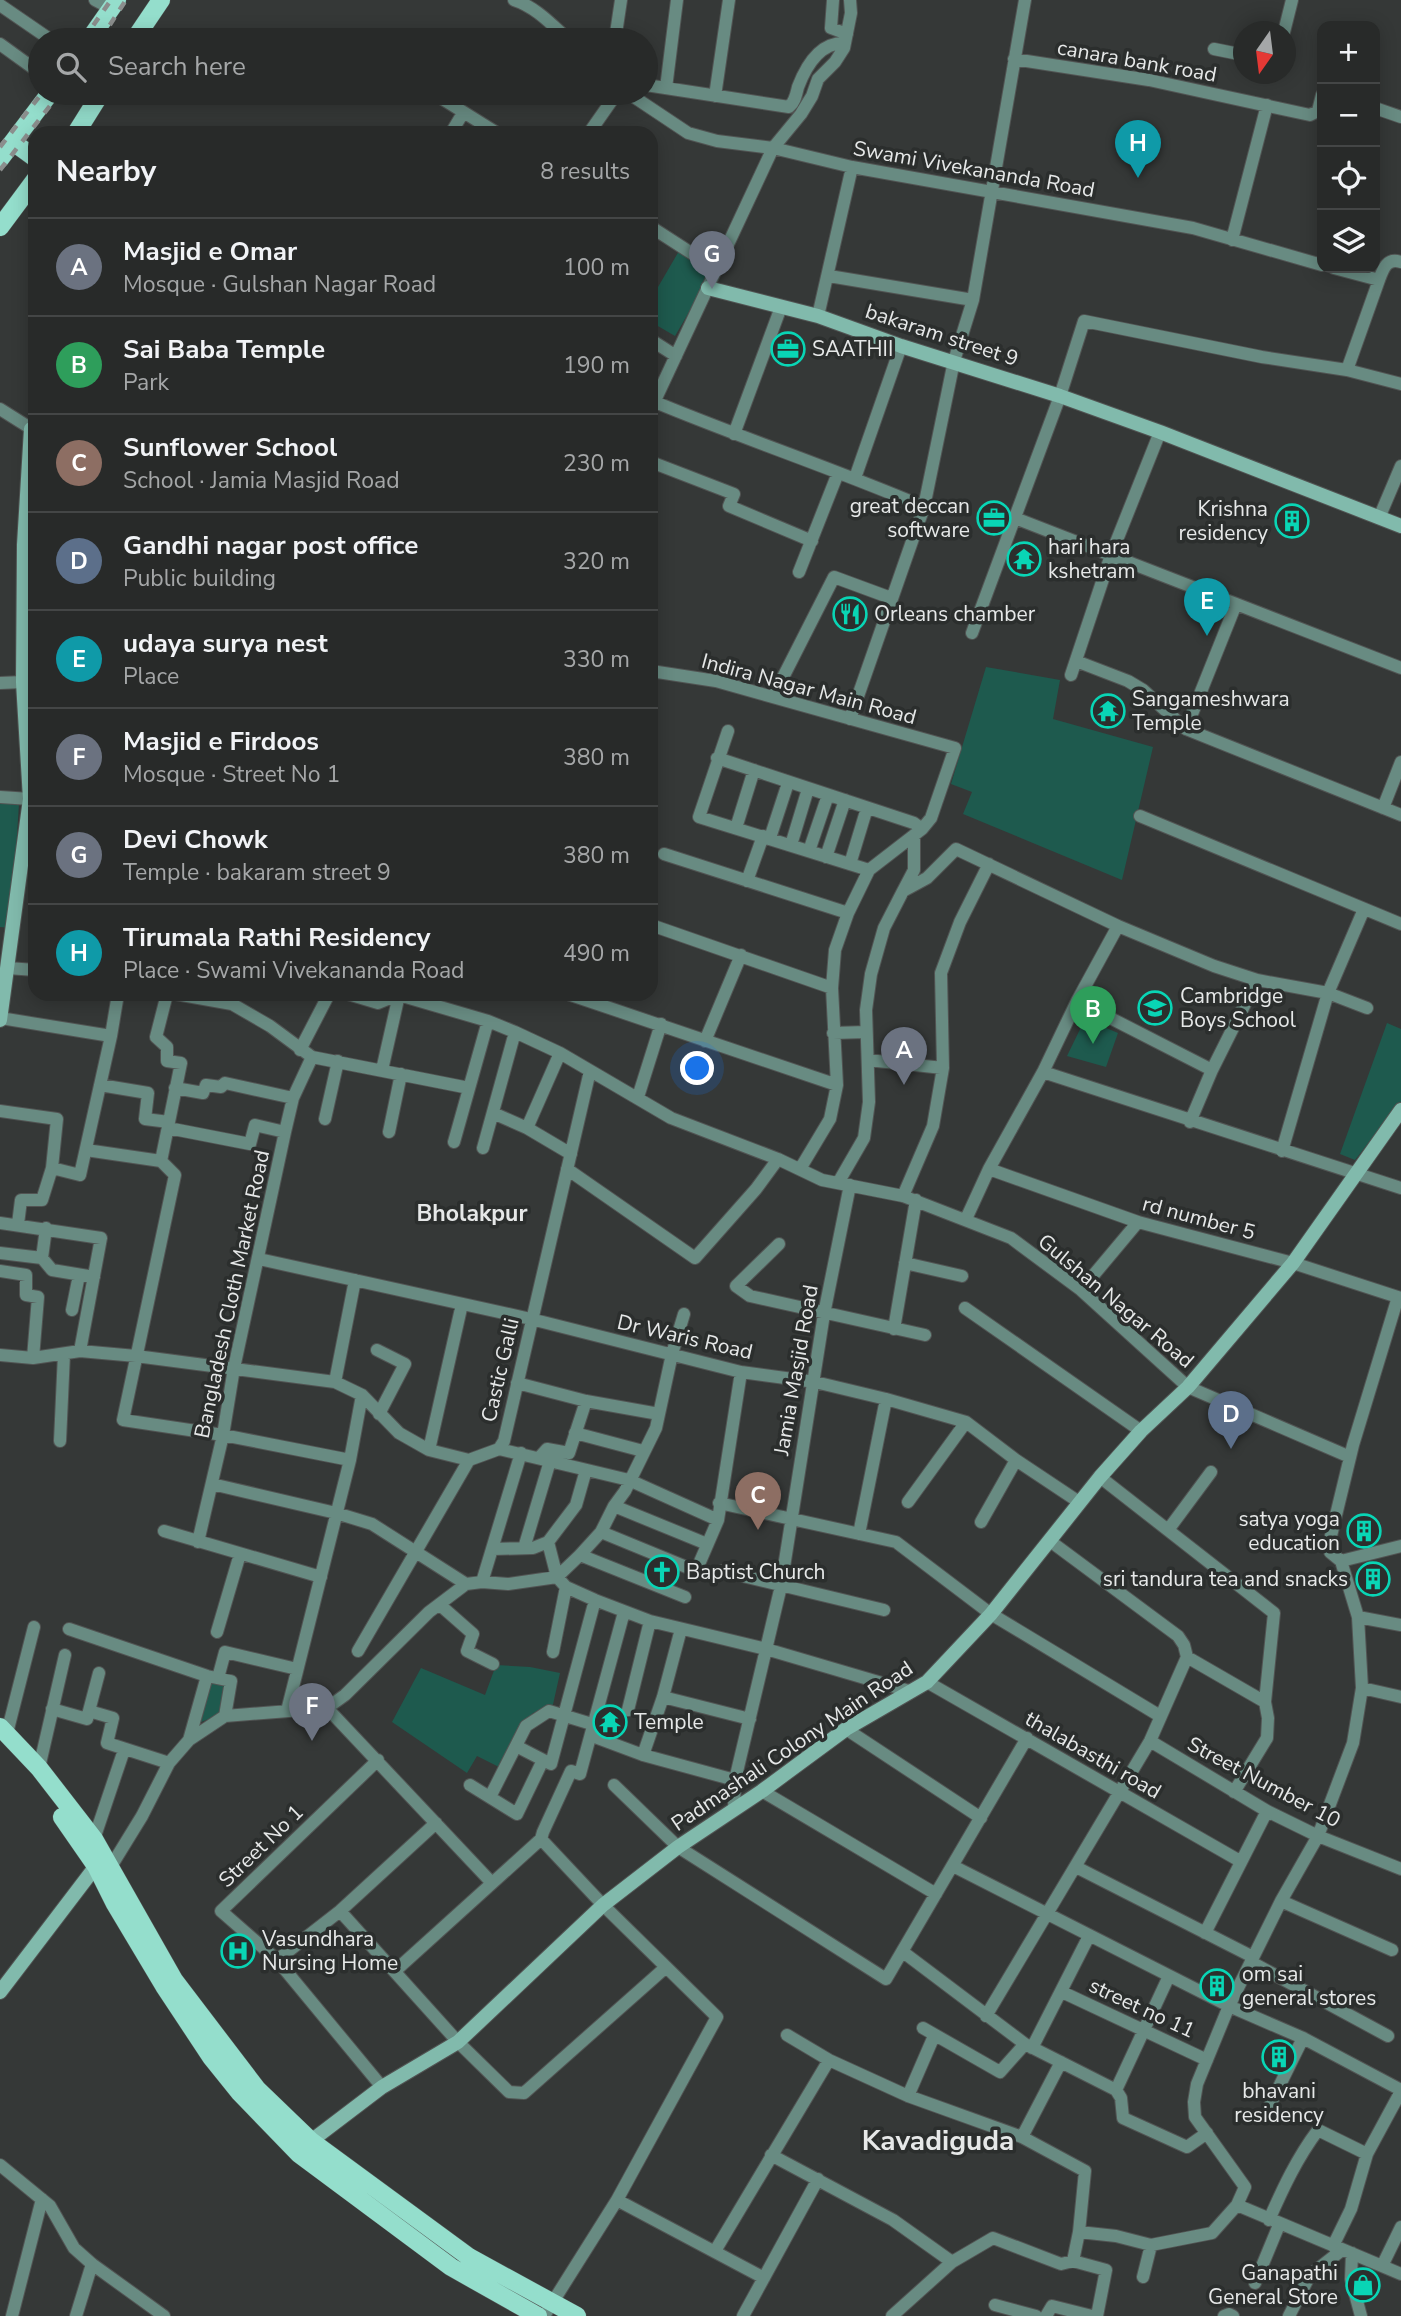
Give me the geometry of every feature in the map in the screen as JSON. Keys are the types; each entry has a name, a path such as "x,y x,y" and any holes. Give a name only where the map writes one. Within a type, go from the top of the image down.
{"main road":[{"path":"142,28 160,0"},
{"path":"98,28 115,5"},
{"path":"0,159 41,105"},
{"path":"80,126 94,105"},
{"path":"12,142 28,153"},
{"path":"0,227 28,189"},
{"path":"2,1734 39,1768 94,1839 115,1904 164,1986 211,2057 240,2093 468,2278 544,2312 577,2316"},
{"path":"2,1734 103,1867"}],"street":[{"path":"95,0 115,5"},
{"path":"514,0 541,15 556,28"},
{"path":"617,28 621,0"},
{"path":"666,88 677,0"},
{"path":"715,96 729,0"},
{"path":"658,394 773,148 801,114 818,79 835,62 844,48 830,25 833,0"},
{"path":"658,87 789,107 794,103 802,77 810,63 816,55 839,38 850,0"},
{"path":"850,719 924,507 954,361 973,300 1025,0"},
{"path":"1287,21 1292,0"},
{"path":"0,5 34,28"},
{"path":"0,44 28,65"},
{"path":"1214,49 1233,53"},
{"name":"canara bank road","path":"1014,58 1149,80 1315,114 1317,112"},
{"path":"451,105 485,126"},
{"path":"594,126 609,105"},
{"name":"Swami Vivekananda Road","path":"646,105 688,133 717,141 773,148 852,167 1193,228 1317,264"},
{"path":"1232,240 1267,105"},
{"path":"1380,110 1401,117"},
{"path":"455,126 463,113"},
{"path":"818,316 852,167"},
{"path":"658,232 716,269"},
{"path":"1347,370 1385,265 1401,262"},
{"path":"1353,273 1379,280"},
{"path":"829,276 973,300"},
{"name":"bakaram street 9","path":"708,288 818,316 1060,396 1401,526"},
{"path":"734,434 781,307"},
{"path":"972,633 1060,396 1084,321 1262,357 1347,370 1401,384"},
{"path":"658,344 676,356"},
{"path":"855,478 901,345"},
{"path":"658,407 855,478 924,507"},
{"path":"0,409 28,427"},
{"path":"1070,675 1111,555 1160,432"},
{"path":"658,465 734,494 729,506 812,541"},
{"path":"1379,518 1401,466"},
{"path":"799,572 838,473"},
{"path":"28,482 24,523 23,682 28,724"},
{"path":"1015,518 1401,668"},
{"path":"773,697 834,577 891,598"},
{"path":"1186,729 1236,604"},
{"path":"1076,661 1128,681 1143,690 1186,729 1401,815"},
{"name":"Indira Nagar Main Road","path":"658,672 716,681 955,748 931,818 918,832"},
{"path":"0,683 23,682"},
{"path":"728,731 699,817 869,870"},
{"path":"717,758 914,823 918,832 869,870 848,913 835,950 832,988 837,1085 830,1119 800,1169"},
{"path":"1383,808 1401,762"},
{"path":"736,828 754,770"},
{"path":"747,881 788,783"},
{"path":"790,845 808,789"},
{"path":"809,851 828,795"},
{"path":"0,797 28,799"},
{"path":"826,857 845,800"},
{"path":"850,864 867,808"},
{"path":"28,814 0,1019 111,1036"},
{"path":"1140,816 1401,924"},
{"name":"Jamia Masjid Road","path":"734,1808 735,1780 782,1586 790,1520 815,1382 844,1184 864,1138 869,1102 866,1010 874,962 884,928 914,870 918,832"},
{"path":"903,891 927,878 956,849 1118,926 1214,966 1257,980 1328,993 1367,1008"},
{"path":"664,854 848,913"},
{"path":"894,1329 905,1263 910,1198 933,1126 943,1069 941,973 960,922 989,864"},
{"path":"1282,1151 1328,993 1364,909"},
{"path":"966,1219 989,1169 1043,1072 1077,1000 1118,926"},
{"path":"658,927 832,988"},
{"path":"705,1041 741,955"},
{"path":"8,968 28,969"},
{"path":"1190,1122 1212,1070 1257,980"},
{"path":"1077,1000 1212,1070"},
{"path":"52,1168 80,1175 117,1001"},
{"path":"161,1161 181,1063 167,1061 167,1047 156,1037 165,1001"},
{"path":"236,1001 300,1050 312,1056 469,1088"},
{"path":"300,1050 325,1001"},
{"path":"382,1070 399,1001"},
{"name":"Gulshan Nagar Road","path":"420,1001 515,1032 560,1053 671,1118 778,1159 822,1180 910,1198 1011,1238 1081,1290 1188,1387 1350,1457"},
{"path":"590,1001 837,1085"},
{"path":"454,1142 488,1021"},
{"path":"638,1097 661,1024"},
{"path":"483,1148 515,1032"},
{"path":"833,1033 866,1032"},
{"path":"527,1128 560,1053"},
{"name":"Bangladesh Cloth Market Road","path":"198,1542 223,1435 234,1368 285,1132 293,1098 312,1056"},
{"path":"867,1060 943,1069"},
{"path":"325,1119 338,1061"},
{"name":"Castic Galli","path":"469,1460 499,1449 505,1441 590,1071"},
{"path":"1043,1072 1190,1122 1401,1188"},
{"path":"389,1132 401,1074"},
{"path":"175,1088 203,1093 205,1085 221,1087 225,1083 293,1098"},
{"path":"100,1085 148,1093 145,1119 250,1144 255,1125 285,1132"},
{"name":"Padmashali Colony Main Road","path":"305,2147 382,2087 458,2042 603,1905 678,1847 762,1791 846,1729 927,1682 991,1614 1100,1477 1141,1431 1188,1387 1293,1263 1401,1110"},
{"path":"0,1111 57,1119 52,1168 42,1200 21,1200 18,1224"},
{"path":"493,1113 527,1128 571,1154"},
{"path":"86,1150 161,1161 175,1175 123,1420 223,1435 350,1460"},
{"path":"567,1169 695,1258 756,1189 778,1159"},
{"name":"rd number 5","path":"989,1169 1138,1222 1293,1263 1400,1298"},
{"path":"1081,1290 1138,1222"},
{"path":"0,1223 101,1238 80,1351"},
{"path":"42,1258 46,1228"},
{"path":"779,1244 736,1286 750,1296 925,1335"},
{"path":"0,1253 42,1258 52,1270 94,1277"},
{"name":"Dr Waris Road","path":"259,1259 531,1319 741,1372 815,1382 965,1422 1079,1502"},
{"path":"905,1263 962,1276"},
{"path":"0,1271 26,1275 26,1295 38,1297 33,1358"},
{"path":"72,1310 79,1275"},
{"path":"335,1382 355,1280"},
{"path":"1079,2232 1116,2236 1151,2245 1212,2233 1237,2205 1245,2188 1195,2117 1194,2102 1207,2060 1229,2006 1281,1901 1318,1836 1353,1743 1362,1688 1357,1617 1341,1562 1330,1552 1329,1545 1350,1457 1400,1298"},
{"path":"429,1450 462,1304"},
{"path":"965,1308 1141,1431"},
{"path":"553,1652 562,1582 580,1555 601,1532 656,1428 672,1354 684,1314"},
{"path":"377,1350 405,1364 379,1414"},
{"path":"0,1355 33,1358 80,1351 335,1382 362,1395 399,1433 429,1450 469,1460 358,1651"},
{"path":"60,1441 64,1354"},
{"path":"601,1532 696,1571 718,1520 741,1372"},
{"path":"517,1383 586,1401 659,1414"},
{"path":"287,1711 350,1460 362,1395"},
{"path":"859,1534 886,1399"},
{"path":"524,1548 547,1449 569,1453 586,1401"},
{"path":"908,1502 965,1422"},
{"path":"575,1433 643,1451"},
{"path":"499,1449 629,1480 718,1520"},
{"path":"482,1582 521,1453"},
{"path":"981,1522 1016,1460"},
{"path":"493,1549 533,1548 548,1542 576,1505 586,1470"},
{"path":"1168,1530 1211,1472"},
{"path":"1100,1477 1274,1613 1265,1702 1268,1718 1267,1738 1234,1792"},
{"path":"212,1485 336,1513 372,1524 466,1584"},
{"path":"719,1503 896,1542 991,1614 1160,1716"},
{"path":"614,1506 708,1544"},
{"path":"164,1531 321,1577"},
{"path":"986,2016 1150,1741 1187,1657 1178,1636 1049,1541"},
{"path":"548,1542 562,1582"},
{"path":"1341,1562 1401,1546"},
{"path":"217,1632 240,1554"},
{"path":"580,1555 685,1597"},
{"path":"722,1571 884,1610"},
{"path":"0,1992 5,1977 103,1867 142,1816 169,1763 189,1740 225,1716 327,1708 345,1695 429,1612 466,1584 562,1582 595,1600 650,1621 766,1649 909,1691"},
{"path":"516,1746 551,1764 595,1600"},
{"path":"440,1605 473,1634 467,1651 492,1664"},
{"path":"395,1971 541,1839 571,1771 580,1774 624,1612"},
{"path":"1357,1617 1401,1625"},
{"path":"628,1710 650,1621"},
{"path":"2,1734 33,1627"},
{"path":"69,1629 231,1681 225,1716"},
{"path":"643,1755 663,1697 681,1629"},
{"path":"189,1740 225,1652 297,1669"},
{"path":"39,1768 65,1656"},
{"path":"1187,1657 1265,1702"},
{"path":"52,1709 87,1719 99,1672"},
{"name":"thalabasthi road","path":"927,1682 1240,1861"},
{"path":"1362,1688 1401,1697"},
{"path":"663,1697 750,1719"},
{"path":"327,1708 379,1760 492,1884"},
{"path":"89,1711 113,1718 107,1743 169,1763"},
{"path":"490,1797 526,1726 548,1712 594,1730 643,1755 735,1780"},
{"path":"846,1729 981,1818"},
{"path":"614,1785 678,1847 886,1979 1027,1738"},
{"name":"Street Number 10","path":"1150,1741 1267,1811 1318,1836 1401,1869"},
{"path":"94,1839 124,1750"},
{"name":"Street No 1","path":"379,1760 221,1911 277,1960 382,2087"},
{"path":"470,1785 517,1814 543,1760"},
{"path":"762,1791 936,1894"},
{"path":"1205,1933 1267,1811"},
{"path":"277,1960 340,1911 436,1823"},
{"path":"541,1839 665,1968 717,2017 617,2200 544,2312"},
{"path":"953,1866 1229,2006 1303,2038 1401,2091 1367,2154 1350,2209 1342,2249 1361,2316"},
{"path":"1076,1867 1205,1933 1388,2035"},
{"path":"1281,1901 1392,1950"},
{"path":"340,1911 458,2042 509,2092 524,2093 665,1968"},
{"path":"908,2096 929,2032 1000,2072 1028,2046 1062,1992 1089,1936"},
{"path":"903,1952 1028,2046 1115,2090 1121,2098 1123,2118 1187,2147 1207,2133"},
{"path":"1115,2090 1169,1976"},
{"name":"street no 11","path":"1062,1992 1207,2060"},
{"path":"787,2035 829,2060 908,2096 1022,2137 1085,2171 1079,2232 1073,2261"},
{"path":"1269,2107 1303,2038"},
{"path":"715,2251 829,2060"},
{"path":"1022,2137 1061,2062"},
{"path":"1255,2283 1285,2182 1318,2130 1367,2154"},
{"path":"771,2155 893,2220 952,2262"},
{"path":"0,2165 50,2206 74,2248 161,2315"},
{"path":"743,2316 818,2179"},
{"path":"12,2316 42,2199"},
{"path":"617,2200 764,2278"},
{"path":"1237,2205 1401,2273"},
{"path":"1383,2264 1401,2228"},
{"path":"892,2316 952,2262 993,2238 1061,2264 1073,2261 1106,2270 1094,2316 1052,2306 1046,2316"},
{"path":"1143,2277 1151,2245"},
{"path":"1289,2316 1310,2275 1342,2249"},
{"path":"76,2316 92,2264"},
{"path":"995,2305 1035,2316"},
{"path":"1224,2316 1233,2316"}],"green space":[{"path":"679,251 713,271 675,336 658,326 658,287"},
{"path":"986,667 1060,680 1053,719 1153,747 1122,880 963,814 972,792 951,784"},
{"path":"0,803 19,804 11,928 0,927"},
{"path":"1085,1019 1118,1033 1106,1067 1067,1056"},
{"path":"1387,1023 1401,1029 1401,1102 1355,1160 1340,1154"},
{"path":"496,1665 530,1667 560,1673 552,1709 533,1713 499,1767 477,1756 467,1773 392,1722 421,1668 485,1695"},
{"path":"212,1680 229,1684 222,1714 201,1722"}],"railway":[{"path":"91,28 111,0"},
{"path":"108,28 126,0"},
{"path":"0,147 33,105"},
{"path":"34,126 51,105"},
{"path":"0,170 28,134"}],"place":[{"name":"Tirumala Rathi Residency","path":"1138,178"},
{"name":"Devi Chowk","path":"712,289"},
{"name":"SAATHII","path":"788,349"},
{"name":"great deccan software","path":"994,518"},
{"name":"Krishna residency","path":"1292,521"},
{"name":"hari hara kshetram","path":"1024,559"},
{"name":"Orleans chamber","path":"850,614"},
{"name":"udaya surya nest","path":"1207,636"},
{"name":"Sangameshwara Temple","path":"1108,711"},
{"name":"Cambridge Boys School","path":"1155,1008"},
{"name":"Sai Baba Temple","path":"1093,1044"},
{"name":"Masjid e Omar","path":"904,1085"},
{"name":"Gandhi nagar post office","path":"1231,1449"},
{"name":"Sunflower School","path":"758,1530"},
{"name":"satya yoga education","path":"1364,1531"},
{"name":"Baptist Church","path":"662,1572"},
{"name":"sri tandura tea and snacks","path":"1373,1579"},
{"name":"Temple","path":"610,1722"},
{"name":"Masjid e Firdoos","path":"312,1741"},
{"name":"Vasundhara Nursing Home","path":"238,1951"},
{"name":"om sai general stores","path":"1217,1986"},
{"name":"bhavani residency","path":"1279,2057"},
{"name":"Ganapathi General Store","path":"1363,2285"}],"district":[{"name":"Bholakpur","path":"472,1213"},
{"name":"Kavadiguda","path":"938,2141"}]}
